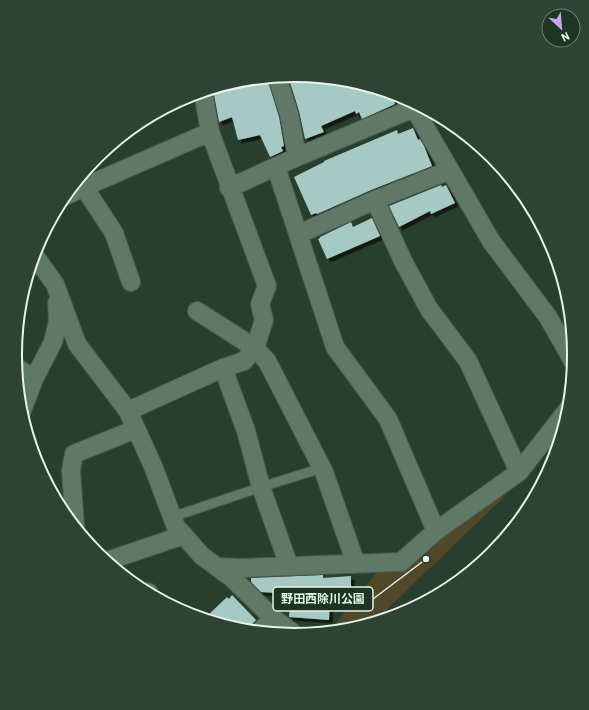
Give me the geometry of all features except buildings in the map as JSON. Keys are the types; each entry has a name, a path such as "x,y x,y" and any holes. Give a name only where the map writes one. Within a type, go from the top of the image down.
{"street":[{"path":"279,83 289,114 297,157"},
{"path":"128,411 223,368 244,361 255,348 264,320 260,304 267,286 229,188 210,132 204,98"},
{"path":"229,188 408,107"},
{"path":"417,112 491,241 548,317 567,350"},
{"path":"77,190 210,132"},
{"path":"276,167 336,347 388,419 436,531"},
{"path":"299,234 375,200 450,170"},
{"path":"84,187 114,233 131,282"},
{"path":"375,200 403,261 429,309 468,361 519,472"},
{"path":"39,261 55,284 78,344 128,411 153,466 176,527 202,556 232,578 273,618 285,627"},
{"path":"26,402 34,379 53,342 58,321 55,284"},
{"path":"197,311 255,348 266,361 322,468 356,564"},
{"path":"53,342 78,344"},
{"path":"223,368 246,431 261,486 288,566"},
{"path":"23,371 34,379"},
{"path":"218,567 401,562 436,531 519,472 559,421"},
{"path":"74,515 71,470 74,454 136,429"},
{"path":"114,559 184,536"},
{"path":"265,626 273,618"}],"lane":[{"path":"172,517 261,486 322,468"}],"shaded area":[{"path":"503,496 504,497 384,612 336,624 378,571 426,548 483,507"}],"place":[{"name":"野田西除川公園","path":"426,559"}]}
